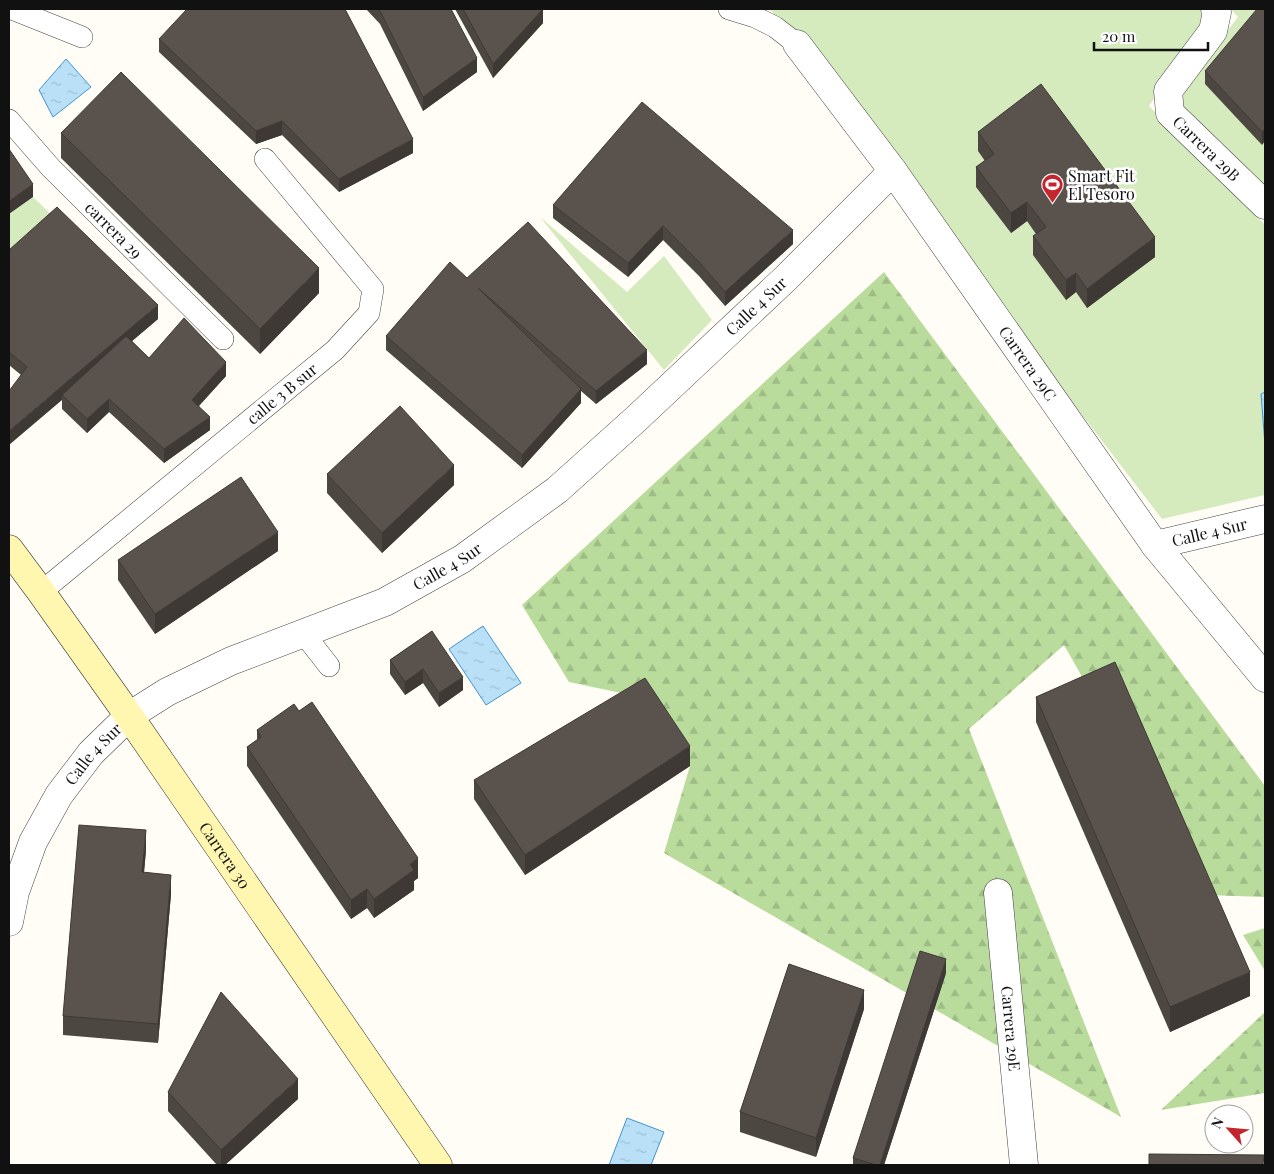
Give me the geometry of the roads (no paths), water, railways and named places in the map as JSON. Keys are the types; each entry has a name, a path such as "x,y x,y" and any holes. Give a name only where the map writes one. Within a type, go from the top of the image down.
{"street":[{"name":"Carrera 29B","path":"1215,9 1217,12 1214,31 1168,91 1170,113 1265,205"},
{"name":"Carrera 29C","path":"797,44 893,172 1155,546 1265,678"},
{"name":"Calle 4 Sur","path":"9,922 15,892 33,842 59,795 91,753 129,716 167,692 231,661 385,602 462,559 557,490 636,420 765,298 893,172"},
{"name":"Calle 4 Sur","path":"1155,546 1265,519"},
{"name":"Carrera 30","path":"9,549 129,716 438,1165"},
{"name":"Carrera 29E","path":"998,893 1024,1165"}],"lane":[{"path":"12,9 82,37"},
{"path":"729,9 755,17 775,26 797,44"},
{"name":"carrera 29","path":"9,120 51,168 223,339"},
{"name":"calle 3 B sur","path":"41,592 335,350 369,313 373,289 265,159"},
{"path":"304,634 329,666"}],"water":[{"path":"66,59 91,87 53,117 39,90"},
{"path":"1265,392 1265,445 1261,394"},
{"path":"483,626 521,683 486,705 449,649"},
{"path":"627,1118 664,1132 651,1165 609,1165"}],"place":[{"name":"Smart Fit El Tesoro","path":"1052,204"}]}
